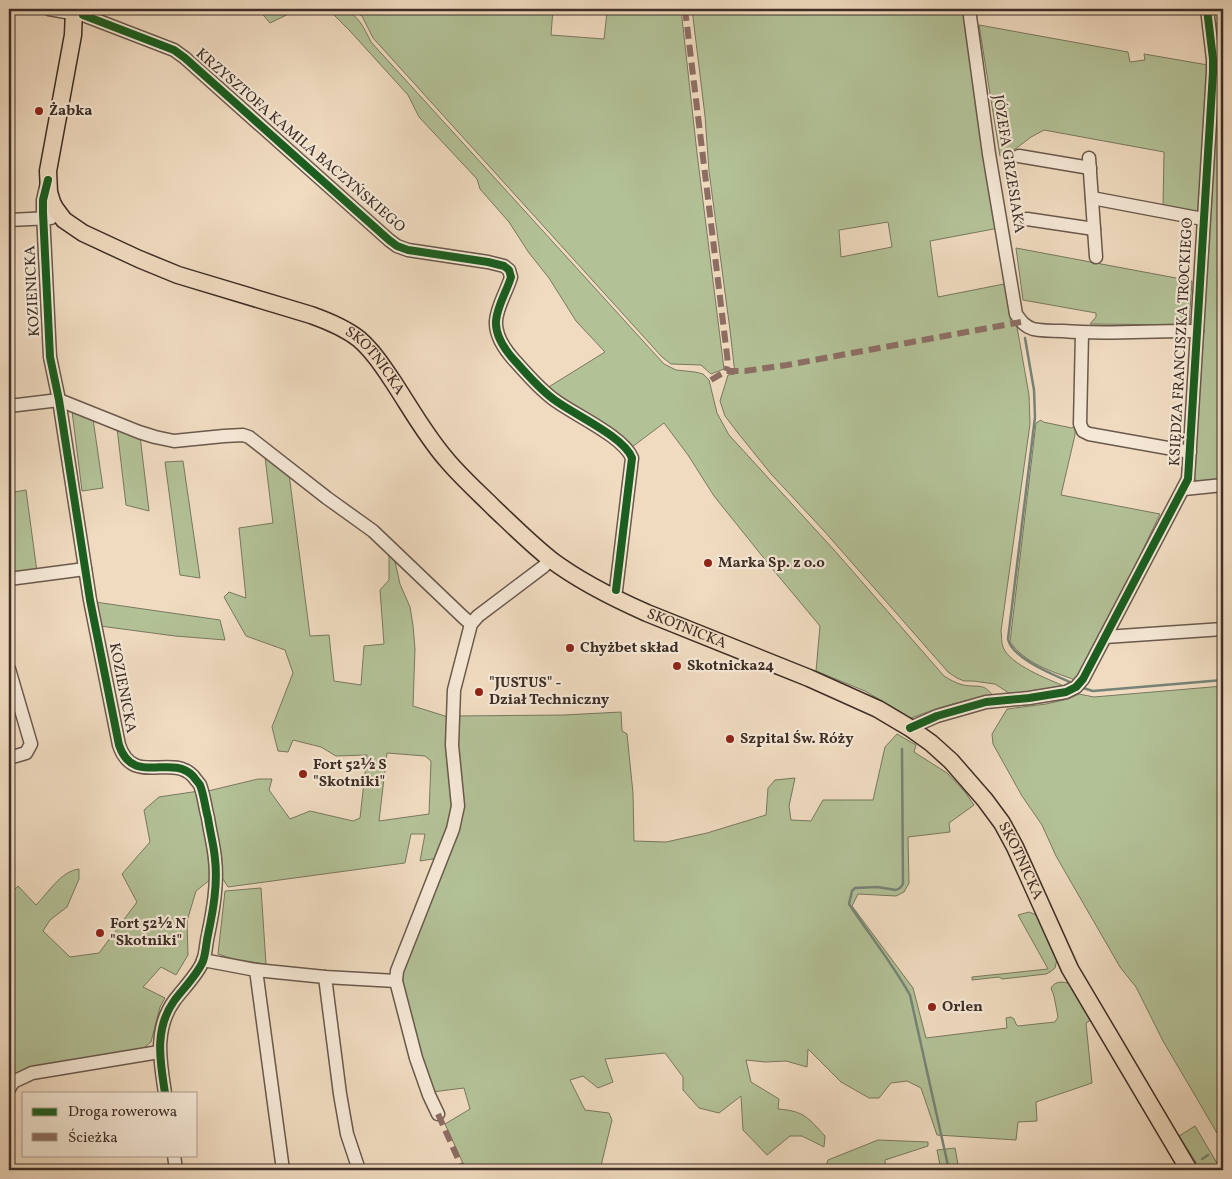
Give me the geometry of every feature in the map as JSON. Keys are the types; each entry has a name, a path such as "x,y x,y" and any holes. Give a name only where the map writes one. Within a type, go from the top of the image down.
{"main road":[{"path":"50,213 52,202 48,180 49,162 73,35 81,12"},
{"name":"SKOTNICKA","path":"50,213 83,233 139,259 184,276 328,321 357,338 370,349 383,366 446,459 465,480 531,543 551,559 613,597 878,708 931,744 951,761 1002,823 1015,847 1070,969 1189,1170"}],"street":[{"name":"KRZYSZTOFA KAMILA BACZYŃSKIEGO","path":"49,9 81,12 174,50 397,246 408,250 488,262 504,266 509,270 511,277 496,319 496,330 499,339 509,354 540,388 556,401 623,444 632,458 616,590 613,597"},
{"name":"JÓZEFA GRZESIAKA","path":"969,9 989,154 1016,314 1021,322"},
{"name":"KSIĘDZA FRANCISZKA TROCKIEGO","path":"910,728 937,716 986,702 1054,695 1076,687 1083,679 1184,489 1188,479 1190,452 1213,72 1207,9"},
{"path":"1019,156 1090,163 1096,257"},
{"name":"KSIĘDZA FRANCISZKA TROCKIEGO","path":"1092,198 1203,219"},
{"path":"9,220 50,213"},
{"name":"KOZIENICKA","path":"50,213 50,357 95,627 119,745 122,753 131,763 137,766 183,769 191,774 199,784 204,798 215,860 212,913 203,960 172,1004 163,1023 160,1052 165,1092"},
{"path":"1027,219 1094,229"},
{"name":"KSIĘDZA FRANCISZKA TROCKIEGO","path":"1021,322 1034,329 1082,333 1197,331"},
{"name":"KSIĘDZA FRANCISZKA TROCKIEGO","path":"1082,333 1080,424 1083,431 1089,434 1190,452"},
{"path":"9,406 58,400 139,432 174,441 224,436 243,435 249,437 373,531 471,624"},
{"name":"KSIĘDZA FRANCISZKA TROCKIEGO","path":"1184,489 1223,485"},
{"path":"438,1114 416,1058 396,981 397,971 453,829 458,806 452,745 454,690 471,624 478,616 551,559"},
{"path":"9,579 86,569"},
{"path":"1105,637 1223,629"},
{"path":"9,669 31,744 26,753 9,758"},
{"path":"203,960 256,970 325,977 396,981"},
{"path":"256,970 283,1170"},
{"path":"325,977 344,1118 347,1134 358,1167"},
{"path":"9,1089 14,1082 32,1073 160,1052"},
{"path":"174,1156 176,1170"}],"green space":[{"path":"258,9 299,9 270,23"},
{"path":"328,9 341,9 356,18 363,26 371,42 664,364 676,370 703,374 709,380 717,413 729,435 835,551 944,676 963,685 984,687 994,697 963,701 911,718 865,691 816,671 820,626 714,496 688,455 664,423 632,447 547,388 605,352 576,321 549,278 529,253 509,222 480,189 477,179 419,117 408,95"},
{"path":"350,9 553,9 551,35 604,39 607,12 581,9 681,9 724,369 711,374 701,365 671,364 662,357 373,38 362,16"},
{"path":"692,9 967,9 999,228 930,241 937,291 938,297 1009,283 1012,304 1010,321 1017,327 1029,395 1030,424 1001,631 1002,644 1007,654 1013,660 1064,686 1012,695 995,684 964,681 948,672 825,532 771,474 725,416 720,401 728,375 735,374 709,171 705,116","holes":["888,222 892,247 841,257 839,230"]},
{"path":"1223,23 1223,480 1200,482 1195,480 1193,469 1214,24"},
{"path":"979,25 1128,52 1130,62 1145,60 1144,54 1208,65 1199,210 1196,214 1163,208 1164,152 1044,130 1014,150 1000,156"},
{"path":"1016,248 1192,281 1189,325 1090,324 1096,317 1096,313 1023,300"},
{"path":"72,411 93,419 103,488 82,491"},
{"path":"1041,420 1072,428 1076,425 1061,495 1160,514 1096,647 1075,680 1048,670 1031,661 1016,650 1010,642 1036,423"},
{"path":"117,428 140,436 149,511 126,505"},
{"path":"265,457 289,474 310,636 329,635 334,681 361,685 364,646 384,644 380,590 389,580 389,554 394,557 400,584 410,607 413,626 415,649 413,706 448,717 454,804 439,858 420,861 425,834 411,834 405,863 228,887 221,876 217,834 208,791 258,779 272,779 269,790 290,819 310,811 353,821 360,818 367,755 336,756 321,747 293,740 288,752 278,751 272,727 293,673 285,650 246,636 224,597 229,592 246,598 239,528 273,523","holes":["387,753 425,756 431,761 429,814 379,821"]},
{"path":"183,461 200,578 180,575 165,462"},
{"path":"26,490 37,572 9,576 9,493"},
{"path":"95,602 220,620 225,640 175,636 100,626"},
{"path":"1223,686 1223,1130 1217,1133 1163,1041 1136,987 1120,967 1056,856 1042,825 1022,796 993,744 992,734 1007,709 1046,704 1068,699 1079,694 1094,697"},
{"path":"621,712 622,731 627,734 633,793 634,841 666,842 707,833 766,815 768,788 775,780 795,778 789,806 791,820 811,821 823,800 873,800 885,747 897,734 916,745 914,752 947,773 965,792 974,805 949,823 950,832 908,837 909,883 904,892 896,896 858,894 852,906 913,988 926,1038 1007,1028 1006,1018 1011,1017 1018,1026 1055,1022 1058,1017 1051,988 1059,982 1070,984 1091,1020 1086,1023 1092,1083 1036,1102 1037,1121 1018,1122 1016,1140 937,1135 921,1088 907,1081 891,1083 879,1098 869,1098 841,1082 808,1049 807,1067 786,1061 765,1062 746,1060 751,1082 779,1099 778,1109 805,1116 825,1136 824,1147 802,1136 790,1136 767,1155 743,1130 741,1096 719,1113 699,1108 683,1090 683,1077 665,1053 605,1059 613,1082 598,1088 583,1076 570,1080 585,1110 609,1113 612,1120 600,1170 466,1170 445,1124 470,1109 464,1088 432,1092 399,978 453,839 455,716 564,715"},
{"path":"199,791 211,879 196,891 187,921 188,955 176,975 161,967 143,987 165,998 160,1007 151,1042 138,1053 9,1080 9,895 18,886 36,905 55,883 66,874 79,869 79,879 67,907 50,920 43,931 70,957 99,953 137,902 122,874 150,842 144,810 159,797"},
{"path":"261,888 266,964 236,960 218,954 225,891"},
{"path":"1029,912 1039,917 1057,959 1055,968 1046,974 972,980 972,977 1048,969 1018,915"},
{"path":"1195,1126 1221,1170 1201,1170 1179,1136"},
{"path":"878,1140 928,1142 928,1146 885,1160 886,1170 822,1170 825,1169 828,1160"},
{"path":"955,1148 959,1170 941,1170 937,1150"}],"waterway":[{"path":"1025,338 1034,390 1035,417 1008,639 1011,646 1026,660 1074,684"},
{"path":"1083,688 1093,691 1223,680"},
{"path":"902,749 903,884 896,890 877,887 855,888 852,891 849,904 910,995 949,1170"},
{"path":"1202,1159 1208,1155"}],"marked path":[{"path":"685,9 727,355 728,365 726,371"},
{"path":"711,380 726,371 745,371 787,365 1021,322"},
{"path":"438,1114 463,1170"}],"cycle path":[{"path":"910,728 937,716 986,702 1066,692 1076,687 1083,679 1188,479 1213,72 1207,9"},
{"path":"83,15 174,50 185,58 397,246 408,250 488,262 504,266 509,270 511,277 498,310 496,321 497,332 504,347 545,392 564,407 609,434 627,450 632,458 616,590"},
{"path":"48,180 43,200 43,213 50,357 59,400 90,600 119,745 125,757 133,764 143,767 174,767 184,770 193,776 203,793 216,868 215,897 204,958 201,966 174,1001 163,1023 160,1057 165,1092"}],"place":[{"name":"Żabka","path":"39,111"},
{"name":"Marka Sp. z o.o","path":"708,563"},
{"name":"Chyżbet skład","path":"570,648"},
{"name":"Skotnicka24","path":"677,666"},
{"name":"\"JUSTUS\" - Dział Techniczny","path":"479,692"},
{"name":"Szpital Św. Róży","path":"730,739"},
{"name":"Fort 52½ S \"Skotniki\"","path":"303,774"},
{"name":"Fort 52½ N \"Skotniki\"","path":"100,933"},
{"name":"Orlen","path":"932,1007"}]}
